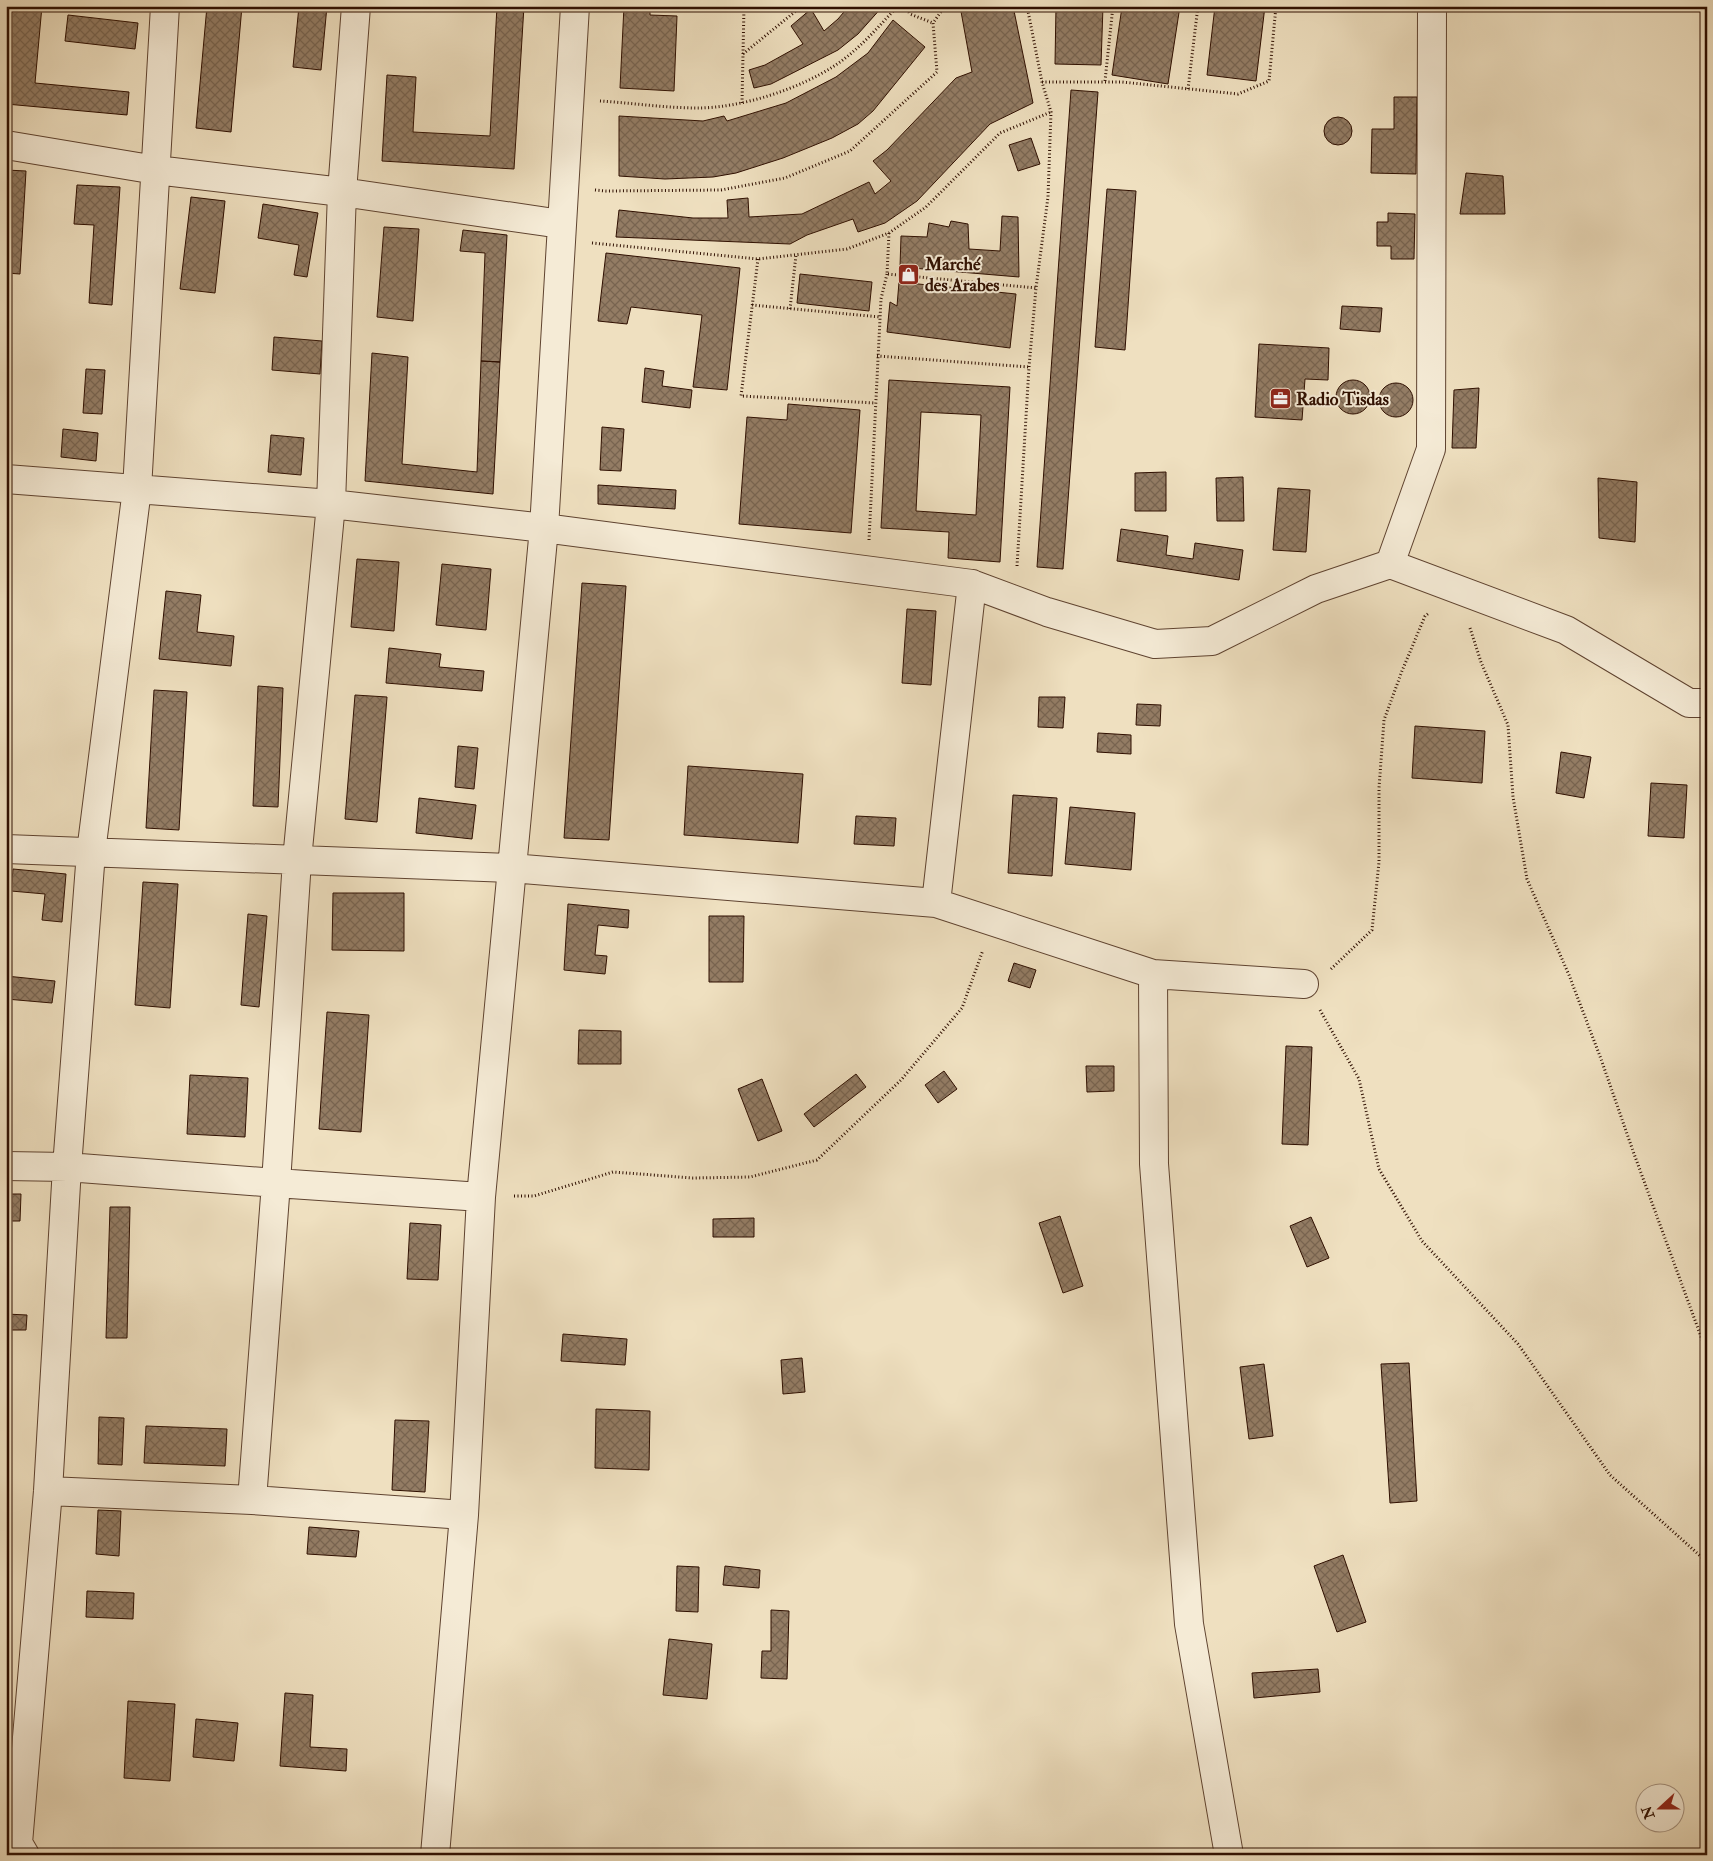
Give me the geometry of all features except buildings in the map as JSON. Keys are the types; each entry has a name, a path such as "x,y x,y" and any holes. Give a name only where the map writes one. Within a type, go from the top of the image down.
{"street":[{"path":"25,1855 18,1843 48,1491 68,1167 91,852 137,489 165,6"},
{"path":"252,1500 276,1183 297,860 332,504 342,192 356,6"},
{"path":"435,1855 464,1515 481,1197 544,528 575,6"},
{"path":"1390,564 1431,449 1432,6"},
{"path":"6,145 156,170 342,192 561,232"},
{"path":"6,480 332,504 544,528 972,584 1048,612 1155,644 1212,641 1316,589 1390,564 1566,630 1689,703 1707,703"},
{"path":"936,903 972,584"},
{"path":"6,849 511,868 936,903 1153,974 1304,984"},
{"path":"1153,974 1154,1164 1189,1624 1229,1855"},
{"path":"6,1166 68,1167 481,1197"},
{"path":"48,1491 252,1500 464,1515"}],"path":[{"path":"660,6 744,8 742,103"},
{"path":"743,54 802,6"},
{"path":"569,98 700,108 742,103 781,93 834,66 862,43 898,6"},
{"path":"905,6 910,14 933,23"},
{"path":"563,185 606,191 721,190 784,178 850,151 938,72 933,23 945,6"},
{"path":"1015,600 1029,367 1036,288 1048,197 1051,112 1042,82 1027,6"},
{"path":"1105,82 1113,6"},
{"path":"1188,89 1198,6"},
{"path":"1042,82 1122,82 1238,94 1269,81 1276,6"},
{"path":"561,232 758,259 847,249 889,233 926,207 1000,133 1051,112"},
{"path":"868,571 877,356 881,299 887,274 889,233"},
{"path":"790,309 796,254"},
{"path":"758,259 741,396 875,403"},
{"path":"887,274 1036,288"},
{"path":"752,305 880,317"},
{"path":"877,356 1029,367"},
{"path":"1707,1354 1632,1151 1601,1059 1569,975 1528,879 1513,797 1508,725 1482,662 1456,589 1425,616 1384,720 1379,788 1379,862 1372,930 1331,969 1304,984 1360,1079 1379,1169 1422,1241 1518,1344 1610,1475 1707,1562"},
{"path":"481,1197 534,1196 613,1172 693,1178 750,1177 816,1160 901,1080 962,1008 994,922"}],"place":[{"name":"Marché des Arabes","path":"909,274"},
{"name":"Radio Tisdas","path":"1280,399"}]}
